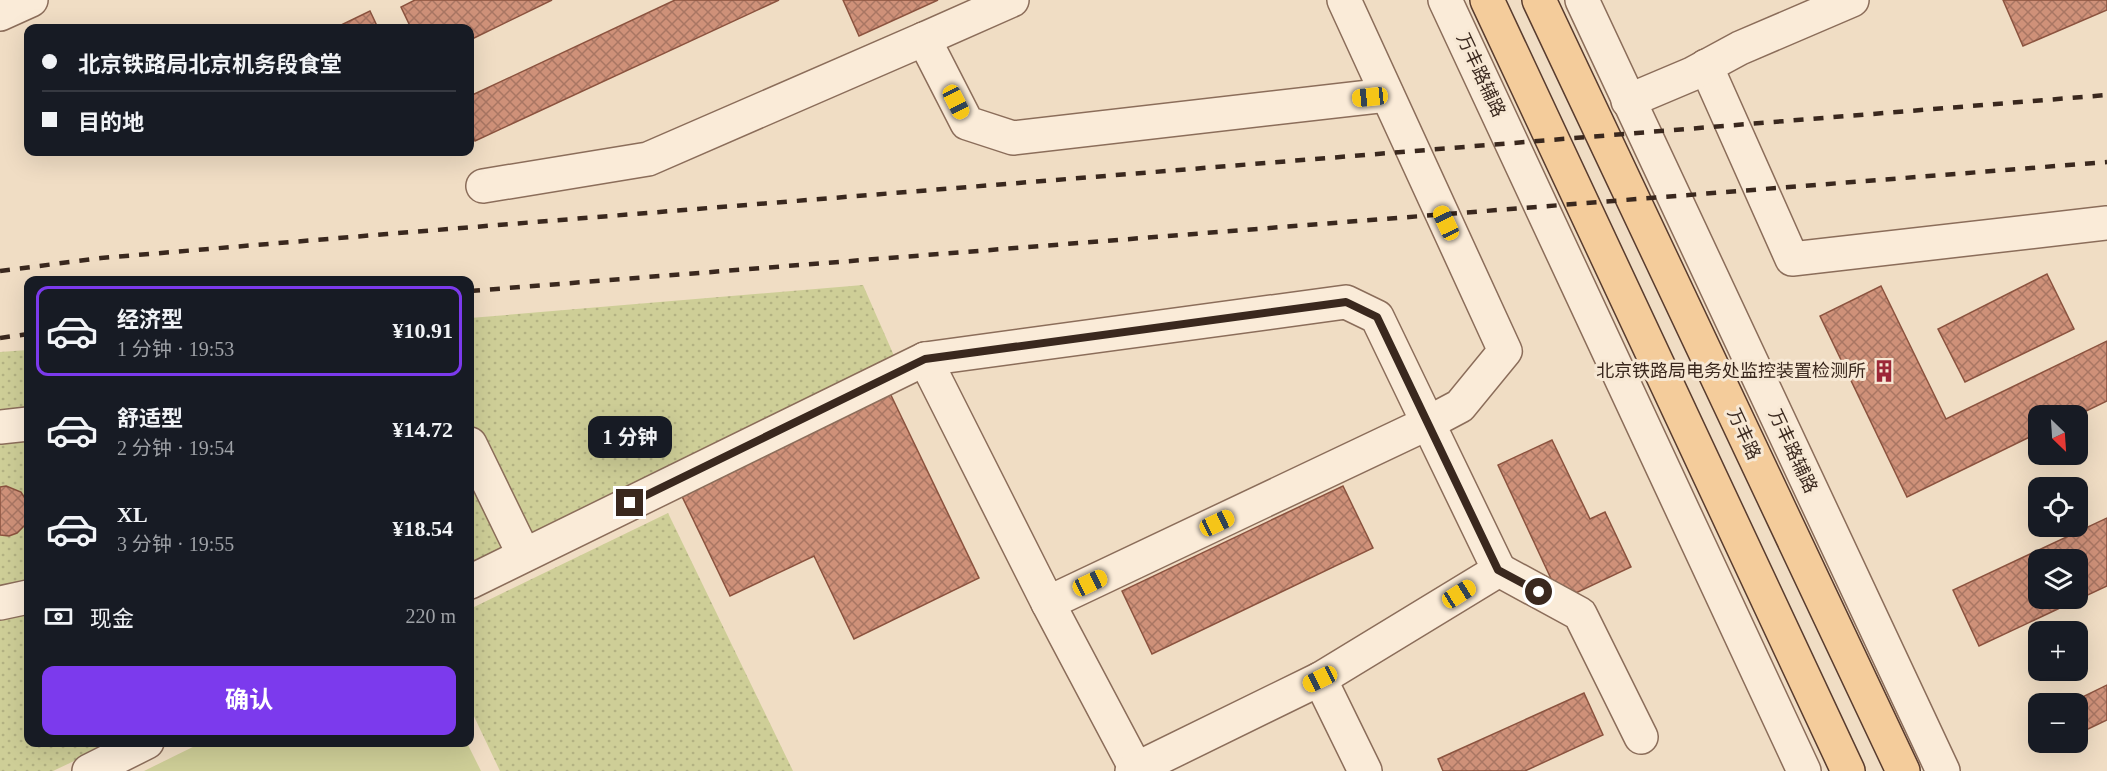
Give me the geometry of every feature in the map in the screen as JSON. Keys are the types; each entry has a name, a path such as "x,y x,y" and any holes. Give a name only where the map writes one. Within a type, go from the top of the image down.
{"main road":[{"path":"1487,0 1848,771"},
{"name":"万丰路","path":"1539,0 1903,771"}],"street":[{"path":"0,14 31,0"},
{"path":"483,186 648,159 1012,0"},
{"path":"1048,603 1460,406 1505,351 1344,0"},
{"name":"万丰路辅路","path":"1445,0 1804,771"},
{"name":"万丰路辅路","path":"1582,0 1943,771"},
{"path":"1628,100 1692,74 1740,48 1852,0"},
{"path":"924,39 967,123 1013,138 1387,95"},
{"path":"1706,66 1792,259 2107,223"},
{"path":"474,580 925,359 1346,302 1377,317 1498,570 1580,614 1641,737"},
{"path":"925,359 1134,770 1320,679 1498,570"},
{"path":"0,427 24,424"},
{"path":"474,452 525,555"},
{"path":"0,603 24,598"},
{"path":"1320,679 1365,771"},
{"path":"89,771 137,747"}],"green space":[{"path":"863,285 895,358 474,565 474,318"},
{"path":"24,350 24,747 104,747 53,771 0,771 0,352"},
{"path":"668,513 793,771 500,771 474,716 474,607"},
{"path":"193,747 469,747 481,771 144,771"}],"building":[{"path":"415,0 552,0 474,38 474,24 409,24 401,7"},
{"path":"675,0 779,0 475,141 474,94"},
{"path":"843,0 938,0 859,36"},
{"path":"2003,0 2107,0 2107,10 2023,46"},
{"path":"370,11 376,24 343,24"},
{"path":"2047,274 2074,329 1965,382 1938,329"},
{"name":"北京铁路局电务处监控装置检测所","path":"1881,286 1946,419 2107,341 2107,401 2088,410 2088,405 2028,405 2028,438 1907,497 1820,316"},
{"path":"887,387 979,578 854,639 814,556 730,596 678,488"},
{"path":"1552,440 1590,519 1605,512 1631,567 1561,600 1498,465"},
{"path":"6,486 21,492 24,497 24,526 17,533 9,536 0,535 0,487"},
{"path":"1343,486 1373,548 1152,654 1122,591"},
{"path":"2107,518 2107,586 2088,595 2088,549 2041,549 2066,537 2088,537 2088,527"},
{"path":"2028,555 2028,609 2058,609 2028,621 2028,623 1979,646 1953,590"},
{"path":"2107,685 2107,720 2088,729 2088,694"},
{"path":"1584,693 1603,735 1525,771 1443,771 1438,759"}],"railway":[{"path":"0,271 101,258 387,234 2107,95"},
{"path":"474,291 2107,162"},
{"path":"0,338 24,335"}],"place":[{"name":"北京铁路局电务处监控装置检测所","path":"1884,371"}],"route":[{"path":"630,503 925,359 1346,302 1377,317 1498,570 1539,592"}]}
